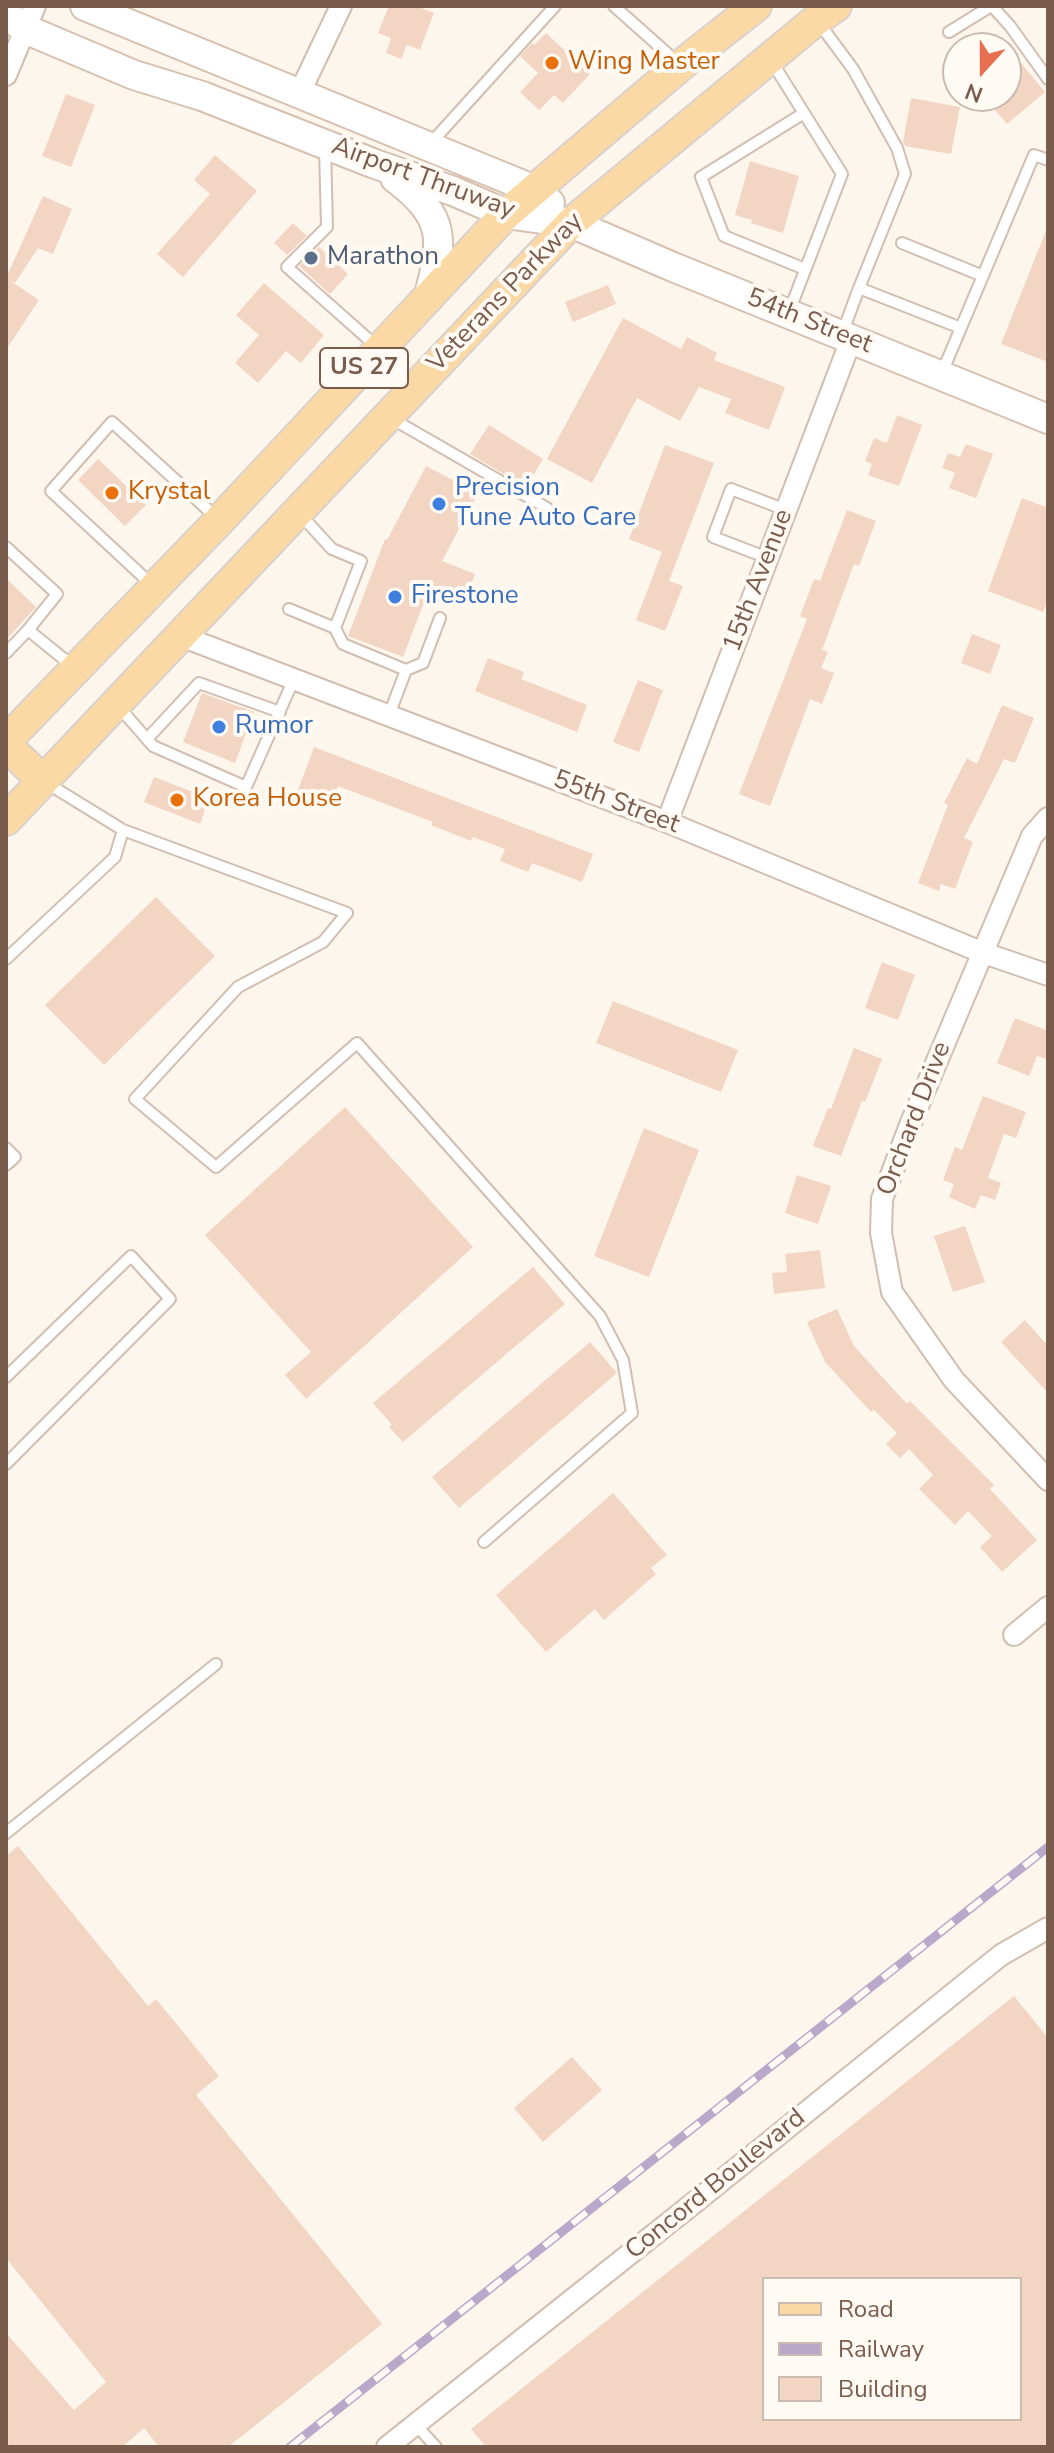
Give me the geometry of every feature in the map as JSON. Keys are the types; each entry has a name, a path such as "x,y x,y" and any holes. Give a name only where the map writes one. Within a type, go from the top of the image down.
{"main road":[{"name":"Airport Thruway","path":"85,6 535,190 571,223"},
{"name":"Veterans Parkway","path":"6,820 571,223 826,13"},
{"name":"Veterans Parkway","path":"6,743 506,214 739,15"},
{"name":"Airport Thruway","path":"22,16 134,75 202,96 506,214 571,223"},
{"path":"375,164 424,202 437,227 439,253 428,299"},
{"name":"54th Street","path":"571,223 1048,419"},
{"path":"6,743 43,781"}],"street":[{"path":"300,92 341,6"},
{"path":"6,75 22,16"},
{"name":"15th Avenue","path":"667,822 786,510 846,338"},
{"name":"55th Street","path":"181,636 667,822 981,952 1048,975"},
{"name":"Orchard Drive","path":"1048,818 1032,836 910,1125 882,1199 881,1233 892,1292 954,1380 1048,1480"},
{"path":"1014,1635 1048,1607"},
{"name":"Concord Boulevard","path":"387,2447 1001,1955 1048,1928"}],"lane":[{"path":"428,145 555,6"},
{"path":"614,6 681,65"},
{"path":"949,32 991,6 1010,26 1048,79"},
{"path":"826,13 897,148 905,174 859,288 846,338"},
{"path":"770,58 842,174 788,314"},
{"path":"804,113 701,177 724,236 805,269"},
{"path":"325,144 327,227 287,267 380,350"},
{"path":"941,376 1034,155 1048,160"},
{"path":"902,243 983,276"},
{"path":"859,288 961,328"},
{"path":"387,416 547,508"},
{"path":"155,588 51,491 112,422 220,520"},
{"path":"768,558 713,537 731,489 786,510"},
{"path":"298,512 332,549 361,561 335,628"},
{"path":"6,547 57,594 6,653"},
{"path":"289,609 335,628 343,644 406,670 423,663 440,618"},
{"path":"28,630 76,669"},
{"path":"389,715 406,670"},
{"path":"116,704 153,746 246,787 294,679"},
{"path":"147,739 199,683 280,712"},
{"path":"43,781 123,830 347,913 323,942 238,987 135,1099 216,1167 357,1043 600,1316 623,1360 632,1413 484,1542"},
{"path":"6,959 115,857 123,830"},
{"path":"6,1148 15,1157 6,1165"},
{"path":"6,1377 131,1256 170,1299 6,1464"},
{"path":"6,1833 216,1664"},
{"path":"416,2425 436,2447"}],"building":[{"path":"389,6 416,6 434,13 420,50 407,45 401,59 386,53 391,38 378,33"},
{"name":"Wing Master","path":"546,33 590,74 563,103 554,95 539,110 520,92 538,73 520,56"},
{"path":"1022,64 1045,92 1022,111"},
{"path":"66,94 95,105 71,167 42,156"},
{"path":"911,98 942,104 942,112 959,112 951,154 905,146 903,142"},
{"path":"997,112 1021,112 1007,124"},
{"path":"215,155 257,191 183,277 157,254 210,194 194,180"},
{"path":"750,161 799,176 783,233 735,215"},
{"path":"43,196 72,209 53,254 38,248 15,283 9,280 39,300 6,350 6,278"},
{"path":"293,223 307,236 287,255 274,243"},
{"path":"1048,228 1048,362 1001,344"},
{"path":"319,247 348,274 330,294 299,266"},
{"path":"264,283 324,335 301,363 286,351 258,383 235,363 259,335 236,315"},
{"path":"608,285 616,304 573,322 565,302"},
{"path":"623,318 681,349 687,337 717,353 714,360 785,387 769,430 725,413 731,399 699,387 680,421 637,398 592,483 547,459"},
{"path":"897,415 922,425 899,486 868,475 872,464 865,461 874,438 887,443"},
{"path":"489,425 543,459 526,487 470,454"},
{"path":"966,444 993,454 976,498 949,488 955,473 942,468 948,453 960,457"},
{"path":"665,445 714,463 669,581 683,586 665,631 636,620 662,552 629,539"},
{"name":"Krystal","path":"98,459 146,505 125,526 78,480"},
{"name":"Firestone","path":"426,466 478,493 442,561 475,574 464,603 429,590 403,657 348,636 385,539"},
{"path":"1022,498 1048,508 1048,600 1043,612 988,591"},
{"path":"847,510 876,521 859,566 854,564 822,650 828,652 821,668 834,673 822,704 810,699 770,806 739,794 807,619 800,616 814,579 820,581"},
{"path":"6,578 36,607 6,640"},
{"path":"972,634 1001,645 990,674 961,663"},
{"path":"488,658 524,672 521,679 587,705 577,732 475,691"},
{"path":"638,680 663,690 639,752 613,742"},
{"name":"Rumor","path":"202,693 254,712 235,763 183,742"},
{"path":"1002,705 1034,718 1015,763 1004,759 964,838 973,842 955,889 941,884 939,891 918,883 948,805 944,803 967,758 977,764"},
{"path":"314,747 593,854 582,882 532,863 528,872 500,861 505,849 473,837 471,841 431,825 433,822 338,786 331,803 298,790"},
{"name":"Korea House","path":"154,777 209,798 200,824 144,802"},
{"path":"156,897 215,956 104,1065 45,1005"},
{"path":"882,962 915,975 898,1020 865,1008"},
{"path":"613,1001 738,1050 721,1092 596,1043"},
{"path":"1015,1018 1048,1031 1048,1060 1037,1056 1029,1076 997,1063"},
{"path":"854,1048 882,1059 841,1156 813,1146"},
{"path":"983,1096 1026,1112 1016,1138 1004,1134 988,1178 1001,1183 995,1200 981,1195 975,1209 949,1197 954,1184 943,1180 955,1147 962,1150"},
{"path":"345,1107 473,1247 306,1399 285,1375 311,1352 205,1235"},
{"path":"644,1128 699,1150 649,1277 594,1256"},
{"path":"797,1175 831,1186 818,1224 785,1213"},
{"path":"965,1226 985,1282 953,1292 934,1236"},
{"path":"820,1250 825,1288 774,1294 772,1273 787,1272 785,1254"},
{"path":"533,1267 565,1304 403,1442 373,1403"},
{"path":"837,1309 854,1346 907,1404 910,1401 994,1485 990,1489 1037,1540 1002,1572 980,1547 992,1536 968,1511 955,1525 919,1489 933,1475 909,1449 900,1458 886,1444 897,1433 874,1410 871,1412 825,1362 807,1322"},
{"path":"1025,1320 1048,1346 1048,1393 1001,1342"},
{"path":"590,1342 617,1373 459,1508 432,1477"},
{"path":"613,1493 667,1555 651,1568 656,1574 604,1620 595,1609 546,1652 496,1595"},
{"path":"18,1846 148,2006 156,1999 219,2076 196,2095 382,2324 228,2447 159,2447 144,2428 122,2447 11,2447 6,2442 6,2333 74,2410 106,2382 6,2258 6,1856"},
{"path":"1014,1996 1048,2038 1048,2447 486,2447 471,2429"},
{"path":"572,2057 602,2090 543,2142 514,2108"}],"railway":[{"path":"290,2447 1048,1847"}],"place":[{"name":"Wing Master","path":"552,63"},
{"name":"Marathon","path":"311,258"},
{"name":"Krystal","path":"112,493"},
{"name":"Precision Tune Auto Care","path":"439,504"},
{"name":"Firestone","path":"395,597"},
{"name":"Rumor","path":"219,727"},
{"name":"Korea House","path":"177,800"}]}
